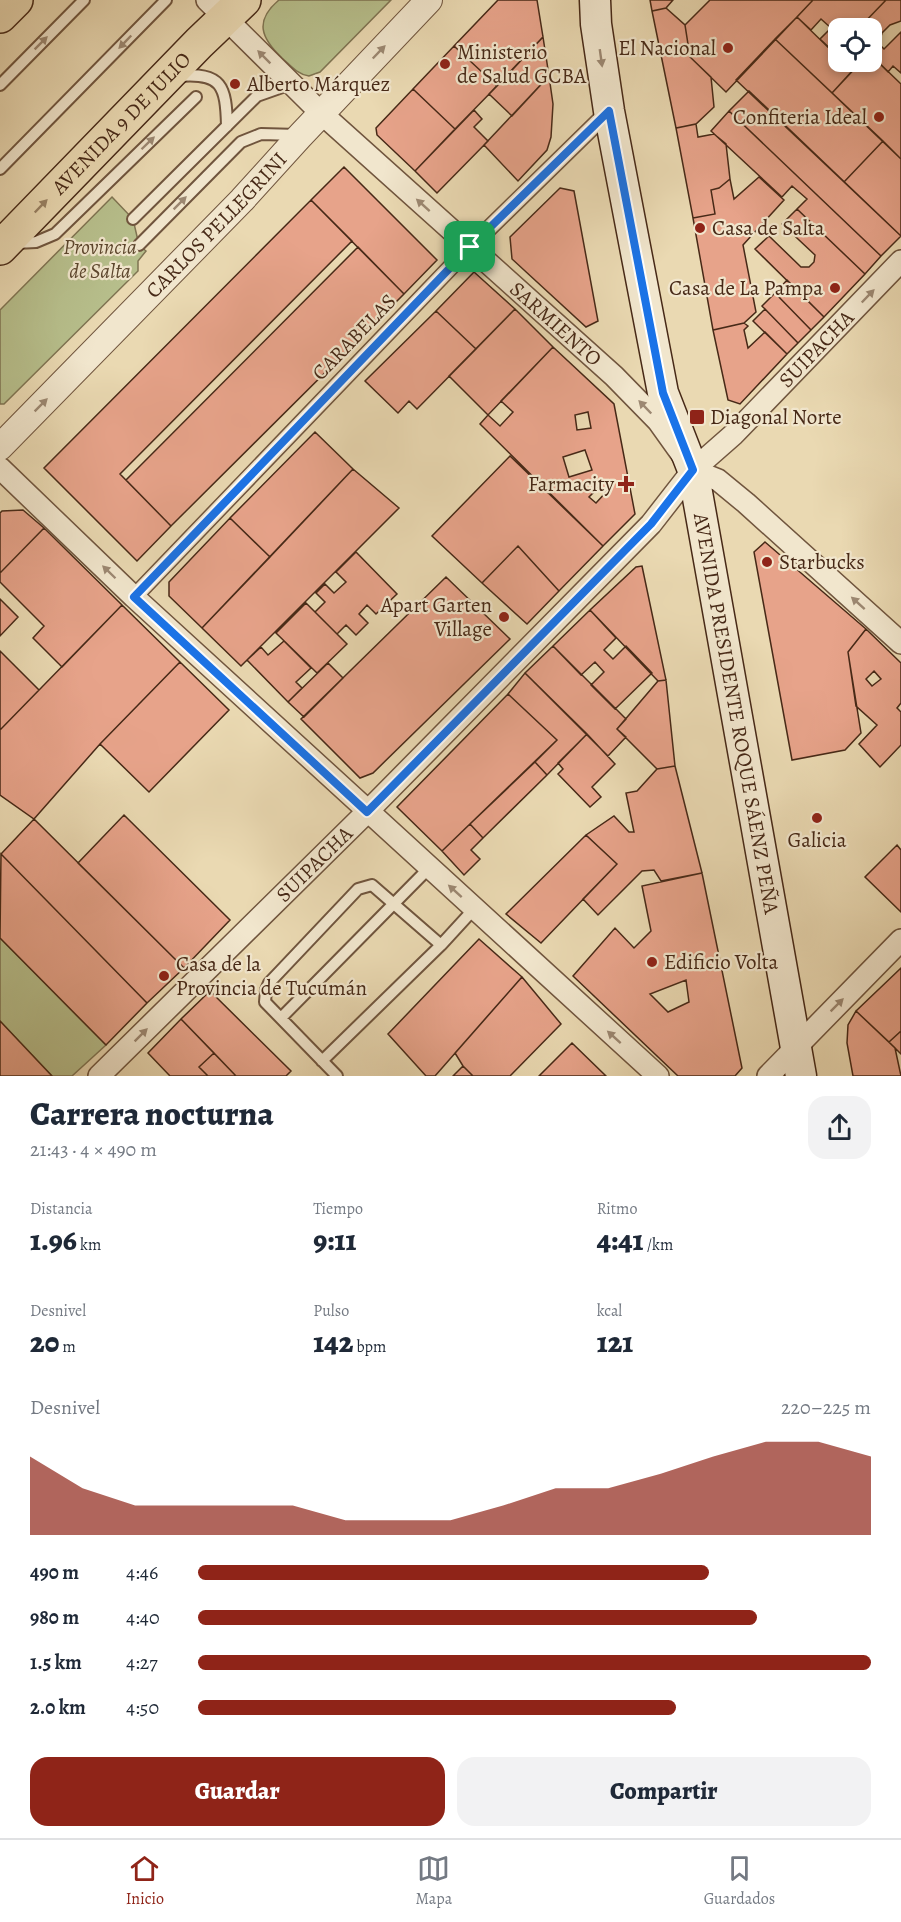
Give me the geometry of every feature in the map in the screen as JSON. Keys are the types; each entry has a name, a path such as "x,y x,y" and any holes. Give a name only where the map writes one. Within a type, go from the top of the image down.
{"highway":[{"path":"0,16 16,0"},
{"name":"AVENIDA 9 DE JULIO","path":"2,246 166,77 225,6"}],"main road":[{"name":"AVENIDA PRESIDENTE ROQUE SÁENZ PEÑA","path":"593,8 609,111 663,393 693,470 801,1076"}],"street":[{"name":"CARLOS PELLEGRINI","path":"0,447 242,200 429,0"},
{"name":"SARMIENTO","path":"225,6 291,84 321,113 614,376 658,421 693,470"},
{"name":"CARABELAS","path":"134,597 470,247 609,111"},
{"name":"SUIPACHA","path":"99,1076 367,812 651,524 693,470 734,434 901,261"},
{"path":"0,468 134,597 658,1076"},
{"path":"693,470 718,480 746,503 901,643"},
{"path":"768,1076 901,940"}],"lane":[{"path":"0,85 84,0"},
{"path":"0,169 166,0"},
{"path":"166,77 194,74 211,78 224,92 227,126"},
{"path":"133,219 257,96 291,84"},
{"path":"2,246 36,242 55,234 196,97"},
{"path":"139,245 241,142 261,134 300,136"},
{"path":"281,1018 429,868"},
{"path":"337,1076 265,1002 269,983 358,889 372,885 441,945"},
{"path":"322,1061 441,945 474,909"}],"green space":[{"path":"279,0 391,0 320,72 309,76 291,67 275,51 265,36 263,22"},
{"name":"Provincia de Salta","path":"112,197 133,219 139,245 146,251 138,261 138,271 4,404 0,404 0,310"},
{"path":"0,938 106,1045 72,1076 52,1076 0,1021"}],"building":[{"path":"498,0 537,0 543,37 497,86 454,46"},
{"path":"650,0 673,0 666,8 652,11"},
{"name":"El Nacional","path":"710,0 813,0 726,92 690,57 685,25"},
{"path":"813,0 886,0 869,18 828,18 828,25 821,19 811,30 797,17"},
{"path":"886,0 901,0 901,21 890,25 882,33 882,18 869,18"},
{"path":"666,8 685,25 690,57 711,77 714,107 696,124 676,128 652,11"},
{"path":"797,17 828,47 828,72 851,72 832,93 775,39"},
{"path":"828,31 828,46 820,39"},
{"path":"901,32 901,73 893,66 888,72 882,66 882,47 884,49"},
{"path":"543,37 549,76 512,116 489,94"},
{"path":"775,39 883,141 844,182 736,80"},
{"path":"454,46 497,86 455,129 413,89"},
{"name":"Confiteria Ideal","path":"882,66 901,84 901,159 832,93 852,72 882,72"},
{"path":"549,76 553,104 551,137 547,150 518,181 484,145"},
{"path":"413,89 455,129 415,171 377,135 376,128"},
{"path":"749,91 901,236 881,256 729,111"},
{"path":"474,110 482,119 474,127 488,141 437,193 415,171"},
{"path":"729,111 881,256 865,274 797,209 807,199 792,186 782,197 711,131"},
{"path":"696,124 698,137 714,134 726,144 730,179 719,188 711,190 715,214 693,218 676,128"},
{"path":"883,141 901,159 901,236 844,182"},
{"path":"344,167 437,260 404,294 311,200"},
{"path":"759,177 784,200 743,245 756,312 744,323 713,330 693,218 715,214 711,190 719,188 730,179 734,199"},
{"path":"560,188 574,191 598,321 586,327 512,259 510,237"},
{"path":"311,200 352,241 120,474 171,526 137,561 44,468"},
{"path":"797,209 865,274 824,317 755,249 769,236 801,267 809,267 814,262 815,255 782,224"},
{"path":"358,247 404,294 171,526 126,480"},
{"path":"474,272 515,309 476,349 436,311"},
{"path":"787,280 824,317 811,330 775,293"},
{"path":"775,293 811,330 798,343 762,306"},
{"path":"515,309 553,347 488,415 449,376"},
{"path":"765,309 798,343 787,354 753,321"},
{"path":"436,311 476,349 417,409 409,401 398,413 365,381"},
{"path":"744,323 748,326 744,330 748,348 765,332 787,354 740,404 728,400 713,330"},
{"path":"553,347 614,404 635,514 603,546 480,424 488,415 500,426 513,412 501,401","holes":["588,412 591,428 577,430 575,415","585,450 592,470 569,477 563,457","600,486 607,491 596,503 589,497"]},
{"path":"315,432 353,469 270,557 230,518"},
{"path":"510,456 603,546 559,591 518,546 482,583 432,536"},
{"path":"353,469 399,508 241,666 202,628"},
{"path":"23,510 44,528 0,573 0,513"},
{"path":"230,518 270,557 202,628 169,596 169,582"},
{"path":"44,528 122,605 62,667 33,638 44,626 0,582 0,573"},
{"path":"765,542 866,629 848,652 861,733 845,750 792,760 754,552"},
{"path":"518,546 559,591 527,624 482,583"},
{"path":"356,552 397,594 376,614 367,605 359,614 368,623 356,635 346,625 337,634 315,612 325,602 316,593 325,584 334,593 346,582 336,572"},
{"path":"642,566 666,680 658,681 590,610 636,567"},
{"path":"446,577 510,639 373,773 360,778 301,719"},
{"path":"0,599 18,617 0,636"},
{"path":"306,603 347,644 317,673 276,633"},
{"path":"122,605 180,662 100,744 34,819 0,795 0,730"},
{"path":"590,610 616,638 604,650 613,659 626,646 652,673 615,709 591,685 604,672 595,662 581,675 553,646"},
{"path":"866,629 901,663 901,703 897,708 901,712 901,745 880,767 859,744 877,725 856,706 848,652","holes":["874,671 881,679 872,686 866,679"]},
{"path":"284,641 311,668 296,682 302,688 288,702 247,660 261,647 268,655"},
{"path":"553,646 626,719 617,729 626,737 608,756 525,673"},
{"path":"0,651 39,690 0,730"},
{"path":"180,662 229,710 149,792 100,744"},
{"path":"328,663 343,678 304,717 288,702"},
{"path":"525,673 587,734 547,775 535,762 557,740 508,694"},
{"path":"666,680 675,766 657,769 617,729 658,681"},
{"path":"508,694 557,740 442,851 397,807"},
{"path":"587,734 615,764 592,787 601,797 590,807 558,774 563,769 558,763"},
{"path":"535,762 547,775 483,838 470,824"},
{"path":"675,766 702,873 661,881 654,870 642,871 598,915 583,899 617,864 586,835 614,816 629,832 634,832 626,793 637,791 657,769"},
{"path":"124,815 230,920 184,968 78,863"},
{"path":"34,819 184,968 147,1003 1,854"},
{"path":"470,824 483,838 471,850 480,859 464,875 442,851"},
{"path":"586,835 617,864 541,943 506,914"},
{"path":"897,845 901,850 901,912 865,877"},
{"path":"1,854 147,1003 106,1045 0,938"},
{"name":"Edificio Volta","path":"702,873 742,1068 735,1076 678,1076 573,976 615,928 634,948 651,931 642,886","holes":["686,980 689,1002 668,1012 650,994"]},
{"path":"479,939 522,977 435,1076 426,1076 388,1034"},
{"path":"901,968 901,1031 889,1042 856,1011"},
{"path":"522,977 561,1024 510,1076 473,1076 455,1053"},
{"path":"210,991 291,1071 286,1076 236,1076 181,1019"},
{"path":"856,1011 895,1048 901,1076 853,1076 847,1043 848,1025"},
{"path":"181,1019 214,1053 199,1067 208,1076 170,1076 148,1053"},
{"path":"0,1021 52,1076 0,1076"},
{"path":"901,1031 901,1054 889,1042"},
{"path":"572,1043 606,1076 539,1076"},
{"path":"214,1053 236,1076 208,1076 199,1067"},
{"path":"463,1066 473,1076 453,1076"}],"place":[{"name":"El Nacional","path":"728,48"},
{"name":"Ministerio de Salud GCBA","path":"445,64"},
{"name":"Alberto Márquez","path":"235,84"},
{"name":"Confiteria Ideal","path":"879,117"},
{"name":"Casa de Salta","path":"700,228"},
{"name":"Casa de La Pampa","path":"835,288"},
{"name":"Diagonal Norte","path":"697,417"},
{"name":"Farmacity","path":"626,484"},
{"name":"Starbucks","path":"767,562"},
{"name":"Apart Garten Village","path":"504,617"},
{"name":"Galicia","path":"817,818"},
{"name":"Edificio Volta","path":"652,962"},
{"name":"Casa de la Provincia de Tucumán","path":"164,976"}],"route":[{"path":"609,111 663,393 693,470 651,524 367,812 134,597 470,247 609,111"}]}
